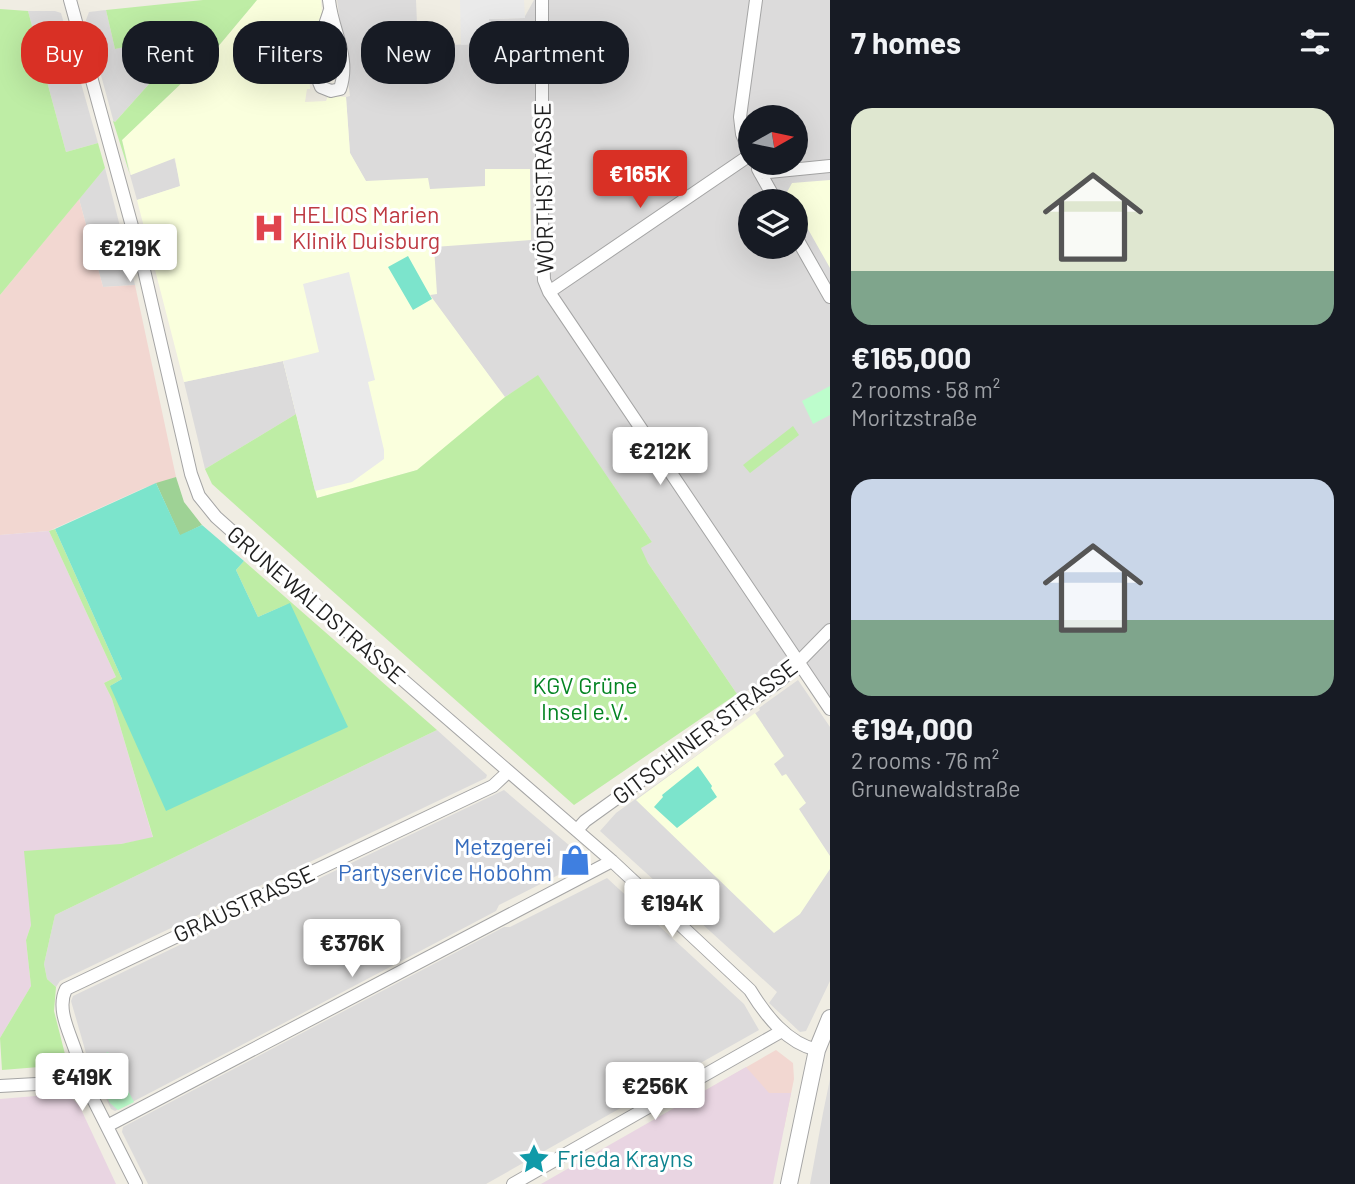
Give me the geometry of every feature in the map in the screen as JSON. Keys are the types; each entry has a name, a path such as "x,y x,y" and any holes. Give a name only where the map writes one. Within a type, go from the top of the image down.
{"street":[{"name":"GRUNEWALDSTRASSE","path":"70,0 137,243 191,474 199,496 216,517 253,550 612,861 750,989 761,1007 782,1031 804,1047 817,1051"},
{"name":"WÖRTHSTRASSE","path":"542,0 544,280 549,292 830,709"},
{"path":"742,105 756,0"},
{"path":"330,5 345,70 340,89 331,91 321,87 317,78 317,60 330,5"},
{"path":"549,292 738,163"},
{"path":"808,167 830,166"},
{"path":"808,258 830,297"},
{"name":"GITSCHINER STRASSE","path":"577,830 781,680 830,630"},
{"name":"GRAUSTRASSE","path":"80,1084 80,1067 61,998 66,989 494,786 508,772"},
{"path":"107,1126 612,861"},
{"path":"789,1184 817,1051 830,1018"},
{"path":"513,1184 782,1031"},
{"path":"0,1086 68,1082 80,1084 90,1093 136,1184"}],"shaded area":[{"name":"HELIOS Marien Klinik Duisburg","path":"257,0 321,0 323,21 239,21"},
{"path":"337,0 416,0 417,21 361,21 361,84 455,84 455,45 469,44 469,84 629,84 629,21 489,19 524,18 534,0 830,0 830,714 800,673 737,694 648,563 640,548 652,542 538,376 505,397 432,299 350,153 346,97 350,96 347,74 347,21 340,21"},
{"path":"460,0 524,0 525,18 469,21 469,44 461,45"},
{"path":"106,10 115,49 122,47 122,84 149,84 114,123 103,84 108,84 108,21 86,21 89,12"},
{"path":"28,11 55,11 61,13 63,21 31,21"},
{"name":"HELIOS Marien Klinik Duisburg","path":"233,29 233,84 310,84 305,102 326,101 328,96 346,97 350,153 366,181 428,178 430,189 485,186 485,169 530,169 531,240 434,247 437,294 430,295 507,400 417,470 317,498 283,361 184,382 137,200 180,186 175,158 131,175 122,140 181,84 219,84 219,45"},
{"path":"48,84 81,84 98,143 66,152"},
{"path":"174,157 181,186 137,200 130,175"},
{"path":"105,168 135,285 103,287 79,199"},
{"path":"830,180 830,268 808,229 808,189 789,189 792,183"},
{"path":"79,199 103,287 135,285 176,477 144,488 49,531 0,535 0,295"},
{"path":"349,272 375,380 368,382 384,459 352,482 315,491 283,361 319,352 303,284"},
{"path":"283,361 296,414 205,469 184,382"},
{"path":"49,531 116,677 104,683 112,699 153,838 121,844 31,925 26,940 31,986 0,1038 0,535"},
{"path":"798,680 830,727 830,981 806,1031 800,1032 769,1003 777,992 600,831 616,813"},
{"path":"755,713 784,756 774,764 782,776 786,774 806,803 799,809 830,856 830,869 800,914 774,933 636,800"},
{"path":"437,730 487,775 486,778 60,981 56,987 47,979 44,964 55,915"},
{"path":"504,790 583,857 582,863 499,905 496,911 282,1024 115,1111 111,1109 88,1060 71,1001 73,996"},
{"path":"607,878 744,1004 759,1030 486,1184 148,1184 122,1132 123,1127 504,927 510,927"},
{"path":"776,1050 793,1063 794,1079 784,1128 682,1104"},
{"path":"746,1067 769,1093 791,1093 773,1184 541,1184"},
{"path":"830,1079 830,1184 810,1184 823,1113"},
{"path":"68,1095 79,1105 116,1184 0,1184 0,1099"}],"green space":[{"path":"203,0 257,0 239,21 233,21 233,29 219,45 219,21 122,21 122,48 115,49 106,10"},
{"path":"0,9 28,11 31,21 21,21 21,84 48,84 66,152 98,143 105,168 0,295"},
{"path":"149,84 181,84 122,140 130,175 113,121 115,122"},
{"path":"408,256 432,299 413,310 388,267"},
{"name":"KGV Grüne Insel e.V.","path":"538,375 652,542 641,548 648,563 737,694 574,805 212,484 205,469 296,414 317,498 417,470 505,397"},
{"path":"830,386 830,415 813,424 802,401"},
{"path":"793,426 799,435 750,473 743,465"},
{"path":"176,477 184,502 202,525 180,536 156,483"},
{"path":"156,483 180,535 202,525 244,561 236,570 258,617 290,603 348,727 166,811 110,686 122,679 55,529"},
{"path":"55,529 122,679 110,686 290,603 258,617 236,570 244,561 437,730 55,915 44,964 47,979 56,987 54,1011 67,1062 64,1065 2,1070 0,1038 31,986 26,940 31,925 24,851 121,844 153,837 112,699 104,683 116,677 49,531"},
{"path":"698,766 717,797 677,828 654,807 662,795"},
{"path":"108,1052 134,1102 118,1110 110,1103 88,1061"}],"place":[{"name":"HELIOS Marien Klinik Duisburg","path":"269,228"},
{"name":"Metzgerei Partyservice Hobohm","path":"575,860"},
{"name":"Frieda Krayns","path":"534,1159"}]}
